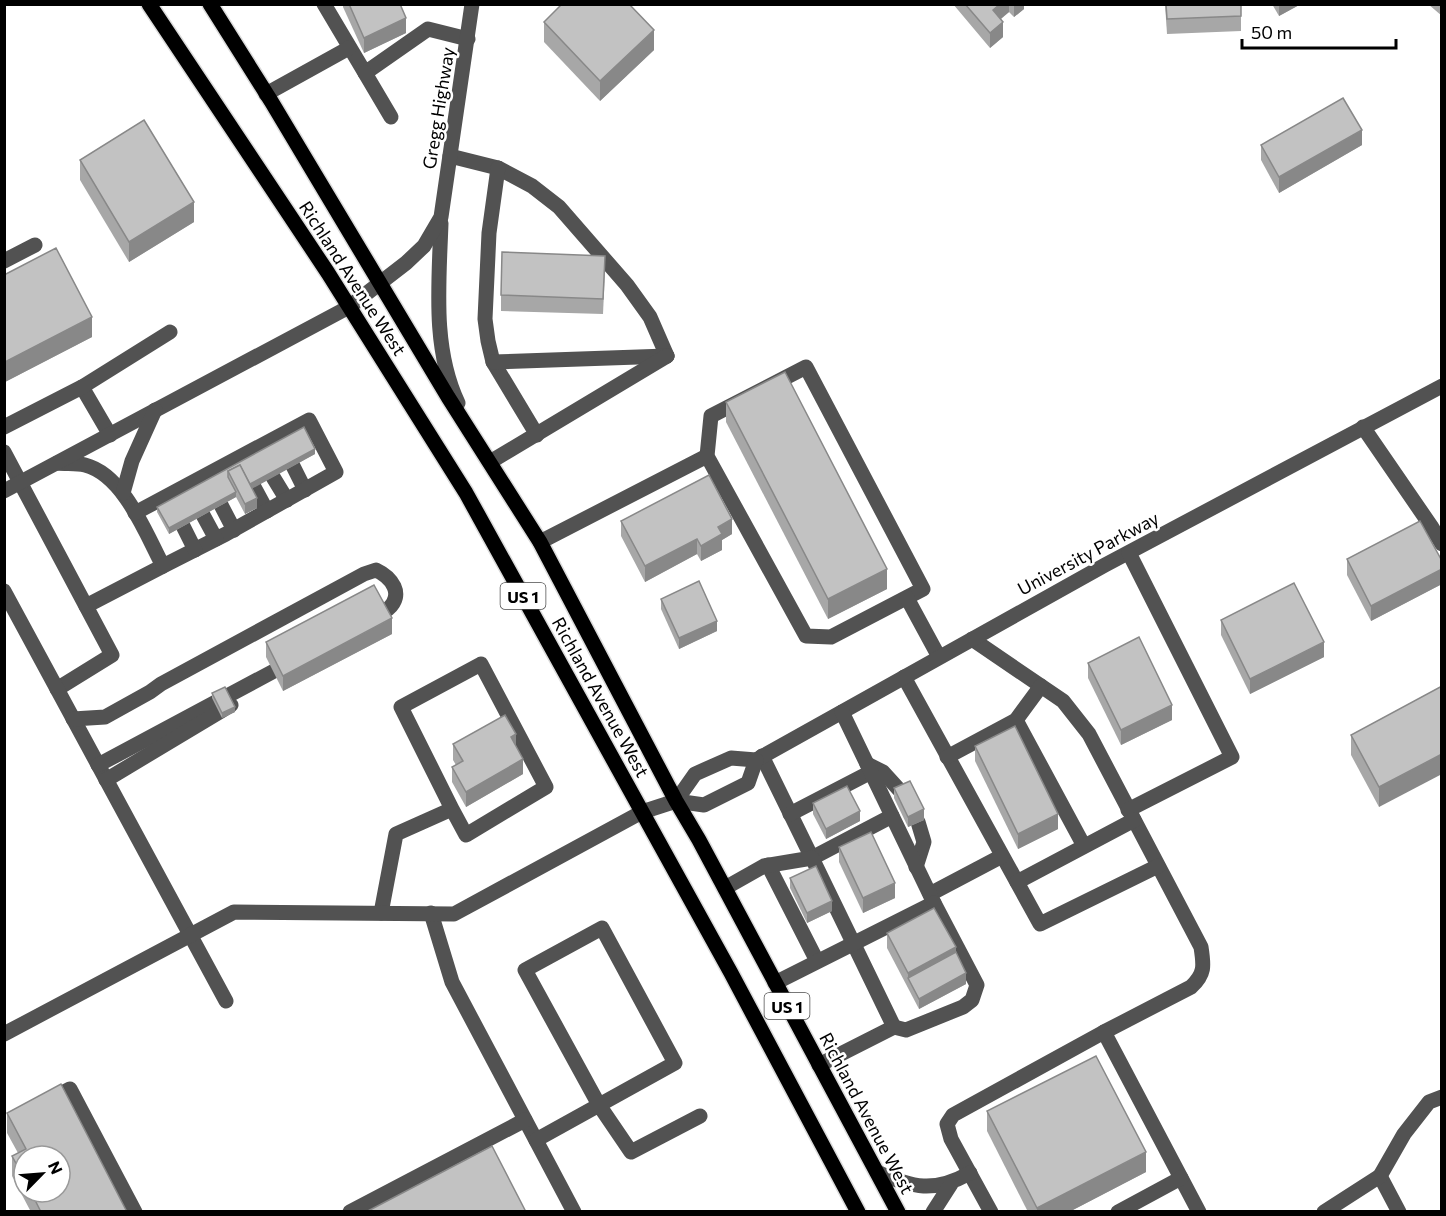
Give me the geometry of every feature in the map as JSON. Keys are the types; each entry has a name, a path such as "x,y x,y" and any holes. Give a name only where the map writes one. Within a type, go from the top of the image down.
{"main road":[{"name":"Richland Avenue West","path":"148,4 349,307 466,492 731,973 855,1210"},
{"name":"Richland Avenue West","path":"210,4 472,435 540,542 676,801 898,1212"}],"street":[{"path":"324,4 391,117"},
{"name":"Gregg Highway","path":"472,4 441,217 440,344 450,388 472,435"},
{"path":"365,73 428,29 468,39"},
{"path":"266,94 349,48"},
{"path":"450,156 498,168 532,186 559,207 612,268 650,317 667,356"},
{"path":"498,168 493,264 485,319 493,362 537,435"},
{"name":"Gregg Highway","path":"4,491 349,307 424,246 441,217"},
{"path":"4,261 35,245"},
{"path":"589,267 612,268"},
{"path":"4,427 82,387 170,332"},
{"path":"493,362 667,356"},
{"path":"490,462 667,356"},
{"path":"806,367 923,589 831,637 806,636 707,456 711,416 806,367"},
{"name":"University Parkway","path":"676,801 695,774 731,758 759,758 1129,553 1442,386"},
{"path":"82,387 110,435"},
{"path":"123,493 132,461 155,410"},
{"path":"86,606 234,530 336,472 309,420 279,441 170,500 135,513"},
{"path":"1363,427 1442,544"},
{"path":"4,452 112,655 57,689"},
{"path":"540,542 707,456"},
{"path":"56,463 86,465 105,476 123,493 163,566"},
{"path":"293,466 305,490"},
{"path":"273,477 287,500"},
{"path":"254,487 267,512"},
{"path":"221,505 234,530"},
{"path":"203,515 216,539"},
{"path":"183,526 195,550"},
{"path":"1017,882 1084,846 1131,815 1233,757 1129,553"},
{"path":"73,718 105,717 161,684 364,574 376,570 388,576 396,595 393,603 387,609 356,626"},
{"path":"4,591 226,1001"},
{"path":"907,598 939,657"},
{"path":"972,639 1063,700 1089,734 1201,947 1203,962 1201,978 1191,987 953,1115 947,1124 951,1139 991,1212"},
{"path":"98,765 304,655"},
{"path":"482,664 546,787 465,835 452,808 401,707 482,664"},
{"path":"106,780 237,702 263,677"},
{"path":"904,677 1040,924 1158,866"},
{"path":"947,757 1016,720 1041,686"},
{"path":"819,1065 894,1027 906,1030 963,1007 972,1000 977,985 916,867 842,711"},
{"path":"1016,720 1084,846"},
{"path":"4,1034 234,912 454,914 642,812 676,801 704,804 748,783 759,758"},
{"path":"759,758 790,813 894,1027"},
{"path":"790,813 869,768 883,772 903,794"},
{"path":"381,913 396,834 452,808"},
{"path":"725,888 768,865 812,858 892,816"},
{"path":"916,867 924,842 918,822"},
{"path":"775,983 855,944 1002,856"},
{"path":"768,865 817,961"},
{"path":"430,913 452,982 574,1212"},
{"path":"536,1140 599,1105 675,1063 602,928 525,970 599,1105 631,1152 700,1116"},
{"path":"1104,1032 1199,1212"},
{"path":"33,1109 70,1089 135,1212"},
{"path":"1324,1212 1380,1176 1404,1134 1429,1102 1442,1098"},
{"path":"350,1212 525,1120"},
{"path":"877,1172 902,1183 923,1187 951,1184 970,1173"},
{"path":"1380,1176 1399,1212"},
{"path":"1118,1212 1181,1178"},
{"path":"933,1212 951,1184"}],"building":[{"path":"349,4 400,4 406,18 364,38"},
{"path":"562,4 629,4 654,30 600,81 544,22"},
{"path":"965,4 1000,4 993,10 1003,22 990,33"},
{"path":"1166,4 1241,4 1241,16 1167,19"},
{"path":"1343,98 1362,130 1279,177 1261,145"},
{"path":"144,120 194,202 129,242 80,160"},
{"path":"56,248 92,317 5,362 4,275"},
{"path":"502,252 605,256 603,299 501,295"},
{"path":"785,372 887,569 828,599 726,402"},
{"path":"304,427 315,449 250,484 240,465 228,471 228,477 236,492 169,528 157,507"},
{"path":"240,465 257,498 245,504 228,471"},
{"path":"709,475 732,519 718,527 722,534 701,546 697,539 645,566 621,521"},
{"path":"1420,521 1442,561 1442,569 1371,606 1347,559"},
{"path":"699,581 717,621 679,638 661,599"},
{"path":"1294,583 1324,642 1250,679 1221,620"},
{"path":"374,585 392,618 283,676 266,642"},
{"path":"1139,637 1172,705 1121,730 1088,663"},
{"path":"1442,686 1442,754 1379,787 1351,735"},
{"path":"225,687 235,707 222,713 212,693"},
{"path":"505,715 516,734 511,737 523,759 466,792 452,767 463,761 453,744"},
{"path":"1015,726 1058,814 1018,834 975,746"},
{"path":"910,781 924,809 908,817 894,788"},
{"path":"847,786 860,811 826,829 813,803"},
{"path":"871,832 895,883 863,898 839,847"},
{"path":"816,866 832,901 807,913 790,878"},
{"path":"934,908 956,947 908,973 887,933"},
{"path":"956,952 966,973 919,999 908,978"},
{"path":"1096,1056 1146,1152 1037,1208 987,1111"},
{"path":"61,1084 127,1212 41,1212 37,1204 72,1204 72,1144 23,1144 7,1113"},
{"path":"492,1146 526,1212 366,1212"}]}
